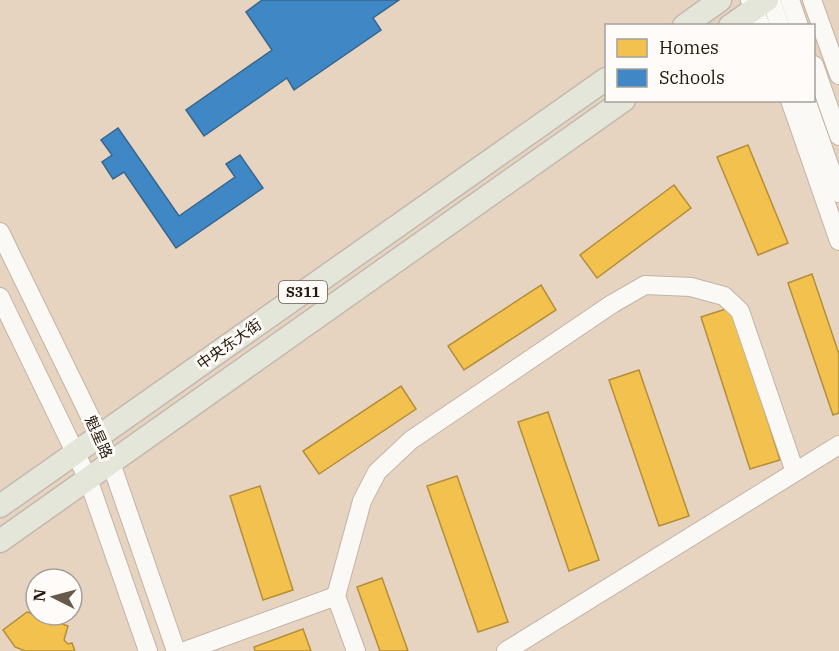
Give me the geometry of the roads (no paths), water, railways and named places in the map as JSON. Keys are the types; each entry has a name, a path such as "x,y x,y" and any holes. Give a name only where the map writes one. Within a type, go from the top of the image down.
{"main road":[{"path":"687,24 720,0"},
{"path":"733,24 760,7"},
{"name":"中央东大街","path":"0,506 605,81"},
{"path":"0,541 621,102"}],"street":[{"path":"790,0 798,24"},
{"path":"812,0 839,75"},
{"path":"760,7 778,24"},
{"path":"815,70 839,136"},
{"path":"791,102 839,241"},
{"path":"807,102 839,194"},
{"name":"魁星路","path":"0,232 111,463 176,651"},
{"path":"356,651 336,596 362,501 377,472 411,440 612,304 645,285 691,287 724,296 740,311 795,472"},
{"name":"魁星路","path":"0,297 88,479 148,651"},
{"path":"506,651 839,445"},
{"path":"185,651 336,596"}]}
